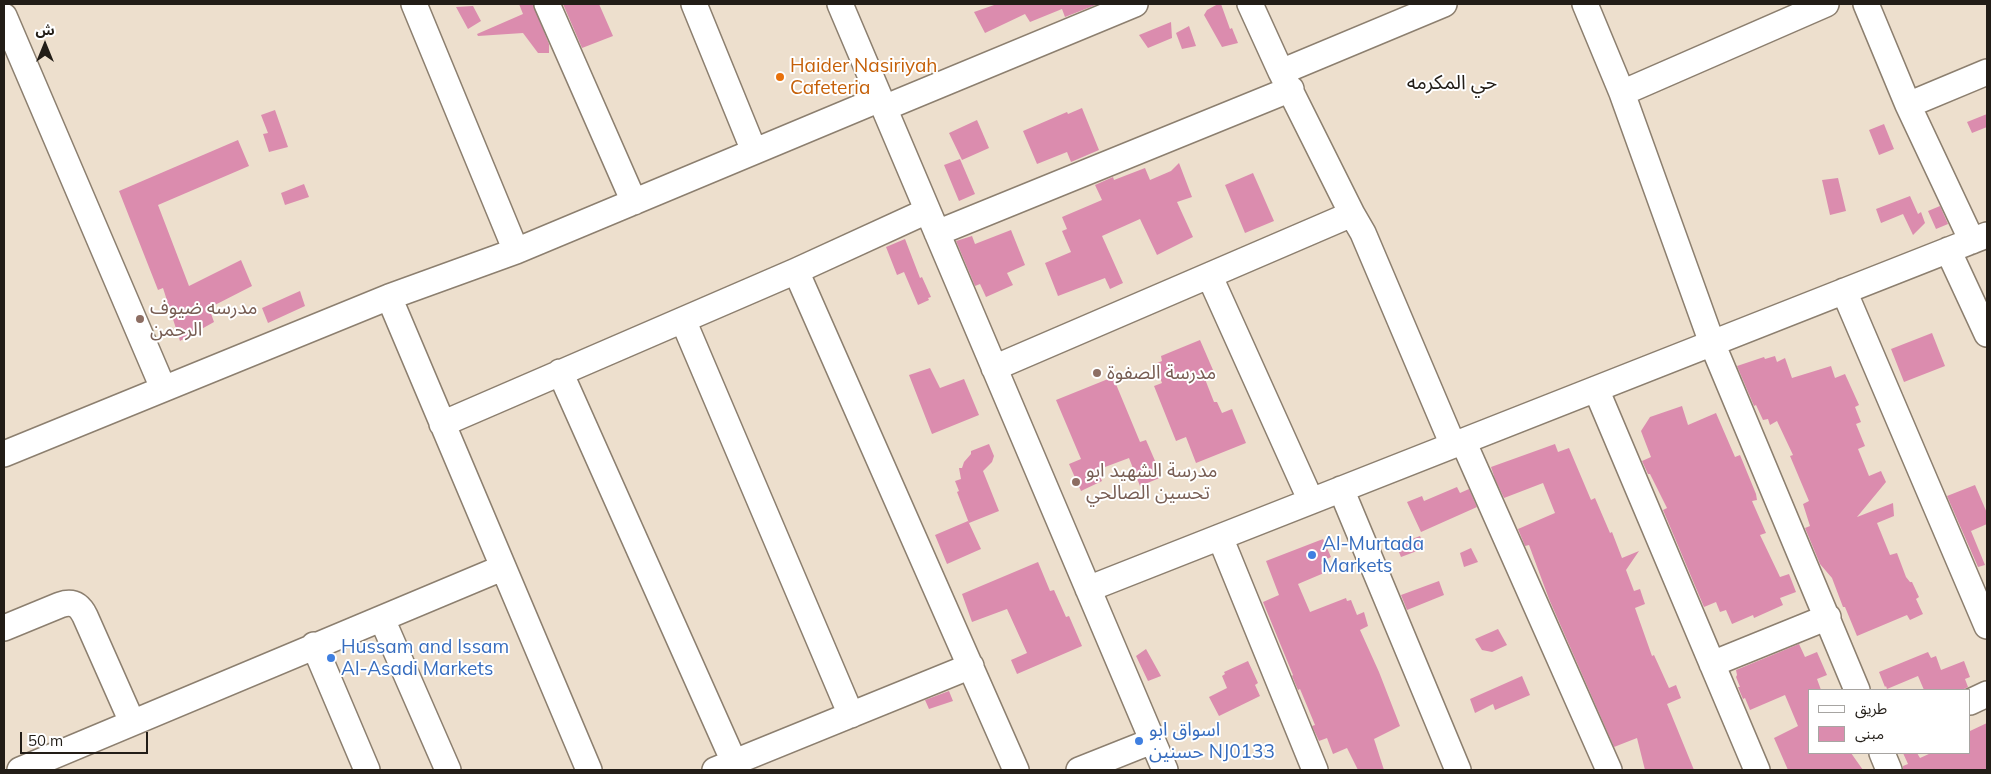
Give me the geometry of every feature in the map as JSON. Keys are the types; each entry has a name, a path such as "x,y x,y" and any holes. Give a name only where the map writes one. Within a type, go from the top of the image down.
{"street":[{"path":"414,4 516,251"},
{"path":"547,4 634,202"},
{"path":"694,4 754,152"},
{"path":"840,4 1165,770"},
{"path":"4,454 390,297 516,251 754,152 1135,4"},
{"path":"1250,4 1363,233 1608,770"},
{"path":"937,233 1286,80 1444,4"},
{"path":"1585,4 1622,93 1712,343 1857,689"},
{"path":"1622,93 1826,4"},
{"path":"1088,589 1979,238 1908,105 1866,4"},
{"path":"4,16 163,388"},
{"path":"1908,105 1987,72"},
{"path":"442,424 796,271 928,211"},
{"path":"994,368 1210,277 1352,214"},
{"path":"1948,250 1987,334"},
{"path":"796,271 1016,770"},
{"path":"1210,277 1311,501"},
{"path":"1844,291 1987,626"},
{"path":"390,297 502,568 589,770"},
{"path":"683,320 851,715"},
{"path":"560,372 725,766 971,666"},
{"path":"1596,389 1757,770"},
{"path":"1341,489 1458,770"},
{"path":"1220,537 1316,770"},
{"path":"20,770 314,645 382,619 502,568"},
{"path":"4,628 67,602 75,604 82,609 132,722"},
{"path":"1712,664 1828,617"},
{"path":"382,619 448,770"},
{"path":"314,645 366,770"},
{"path":"1971,702 1987,694"},
{"path":"1079,770 1152,741"},
{"path":"1882,754 1889,770"}],"building":[{"path":"519,4 533,4 549,44 549,53 538,53 523,33 478,36 477,34 523,14"},
{"path":"563,4 599,4 613,36 582,48"},
{"path":"997,4 1098,4 1065,17 1062,9 1030,22 1025,14 985,33 974,12"},
{"path":"1221,4 1230,29 1232,28 1238,43 1222,47 1204,15 1207,10"},
{"path":"473,6 481,21 468,29 456,7"},
{"path":"1171,22 1172,38 1148,48 1139,35"},
{"path":"1189,26 1196,46 1182,49 1176,33"},
{"path":"1082,108 1099,150 1071,162 1067,152 1037,164 1023,131 1067,112 1068,114"},
{"path":"275,110 288,147 269,152 263,134 268,133 261,115"},
{"path":"1987,114 1987,127 1972,133 1967,122"},
{"path":"977,120 989,148 962,160 949,133"},
{"path":"1884,124 1894,149 1879,155 1869,130"},
{"path":"238,140 249,166 158,205 189,286 241,260 252,286 209,308 214,322 180,341 163,288 158,290 119,191"},
{"path":"960,159 975,194 959,201 944,165"},
{"path":"1179,163 1192,197 1177,202 1193,237 1157,255 1140,219 1102,236 1123,283 1110,289 1105,278 1058,296 1045,263 1071,252 1062,231 1067,229 1062,217 1102,200 1095,185 1113,177 1114,180 1145,168 1150,180 1171,171"},
{"path":"1253,173 1274,221 1245,233 1225,185"},
{"path":"1838,178 1846,211 1830,215 1822,180"},
{"path":"304,184 309,197 285,205 281,193"},
{"path":"1910,196 1918,214 1921,212 1925,223 1913,235 1903,214 1881,223 1876,209"},
{"path":"1940,206 1948,224 1936,229 1928,211"},
{"path":"1011,230 1025,265 1007,273 1013,285 986,297 980,284 975,286 956,241 972,236 975,244"},
{"path":"905,239 920,278 922,277 931,297 928,298 929,300 918,305 904,272 897,275 886,247"},
{"path":"300,291 305,306 268,323 262,308"},
{"path":"1932,333 1945,366 1904,382 1891,349"},
{"path":"1200,340 1213,370 1203,374 1214,402 1217,402 1222,413 1232,409 1246,443 1196,463 1186,437 1176,441 1154,386 1162,383 1155,364 1162,361 1161,356"},
{"path":"1775,356 1777,362 1785,358 1792,378 1831,366 1835,378 1845,374 1859,405 1855,407 1861,422 1856,424 1865,446 1858,449 1869,476 1881,471 1886,482 1857,517 1893,503 1894,516 1877,523 1890,555 1897,553 1906,577 1912,582 1919,597 1916,599 1923,614 1910,620 1907,615 1857,636 1832,578 1820,564 1805,528 1810,526 1803,504 1809,501 1790,456 1793,455 1777,421 1770,425 1768,419 1763,420 1756,405 1754,406 1737,366 1764,357 1765,359"},
{"path":"930,368 940,388 964,379 979,415 932,434 909,375"},
{"path":"1113,377 1140,442 1146,440 1162,477 1140,486 1129,458 1097,470 1102,481 1081,491 1069,464 1081,459 1056,400"},
{"path":"1682,406 1688,425 1716,413 1735,457 1740,455 1756,494 1757,500 1752,501 1766,533 1760,535 1780,577 1789,574 1796,592 1780,598 1783,605 1754,618 1753,615 1732,624 1726,610 1720,612 1716,602 1704,607 1663,510 1667,508 1642,461 1651,457 1641,431 1650,417"},
{"path":"989,444 994,456 992,462 983,471 999,511 969,523 957,492 959,491 955,481 961,479 959,468 962,468 971,451"},
{"path":"1555,444 1558,452 1569,448 1591,500 1595,498 1610,533 1612,532 1622,558 1639,551 1626,570 1634,591 1640,589 1645,604 1635,608 1652,656 1654,655 1669,688 1676,685 1681,698 1667,704 1694,770 1645,770 1637,738 1614,747 1549,599 1529,545 1525,546 1518,529 1555,513 1543,483 1504,498 1495,479 1491,467"},
{"path":"1975,485 1987,513 1987,524 1971,531 1985,565 1978,567 1947,496"},
{"path":"1457,487 1460,493 1469,489 1477,507 1421,532 1407,502 1422,496 1424,501"},
{"path":"968,521 981,549 947,564 935,535"},
{"path":"1420,536 1425,548 1401,557 1396,545"},
{"path":"1323,539 1331,557 1321,562 1324,573 1298,584 1310,612 1346,598 1347,601 1351,600 1357,615 1364,612 1368,626 1360,630 1400,726 1374,739 1384,770 1358,770 1347,748 1333,754 1327,738 1319,741 1312,726 1315,725 1300,689 1298,690 1292,676 1263,602 1279,595 1266,561"},
{"path":"1471,548 1478,562 1464,567 1460,553"},
{"path":"1038,562 1050,591 1054,590 1066,617 1069,616 1082,646 1017,674 1011,660 1027,653 1007,609 972,622 962,594"},
{"path":"1439,581 1444,595 1407,610 1401,595"},
{"path":"1498,629 1507,645 1492,652 1482,650 1475,639"},
{"path":"1799,644 1805,657 1817,652 1827,675 1817,679 1821,689 1808,689 1808,754 1852,754 1863,770 1788,770 1774,738 1798,726 1785,695 1750,710 1738,687 1740,687 1736,677 1736,670"},
{"path":"1146,649 1161,676 1148,681 1136,656"},
{"path":"1928,652 1931,658 1936,656 1941,670 1964,661 1970,677 1965,679 1968,687 1964,689 1924,689 1918,676 1887,689 1879,672"},
{"path":"1248,661 1258,683 1255,685 1260,696 1219,716 1209,697 1227,688 1222,676 1225,674 1224,672"},
{"path":"1522,676 1530,695 1495,710 1493,704 1475,713 1470,699"},
{"path":"949,691 953,701 929,709 925,700"},
{"path":"1987,723 1987,770 1903,770 1903,766 1908,764 1903,754 1918,754 1920,758 1929,754 1971,754 1971,731"}],"place":[{"name":"Haider Nasiriyah Cafeteria","path":"780,77"},
{"name":"مدرسه ضيوف الرحمن","path":"140,319"},
{"name":"مدرسة الصفوة","path":"1097,373"},
{"name":"مدرسة الشهيد ابو تحسين الصالحي","path":"1076,482"},
{"name":"Al-Murtada Markets","path":"1312,555"},
{"name":"Hussam and Issam Al-Asadi Markets","path":"331,658"},
{"name":"اسواق ابو حسنين NJ0133","path":"1139,741"}],"district":[{"name":"حي المكرمه","path":"1452,83"}]}
